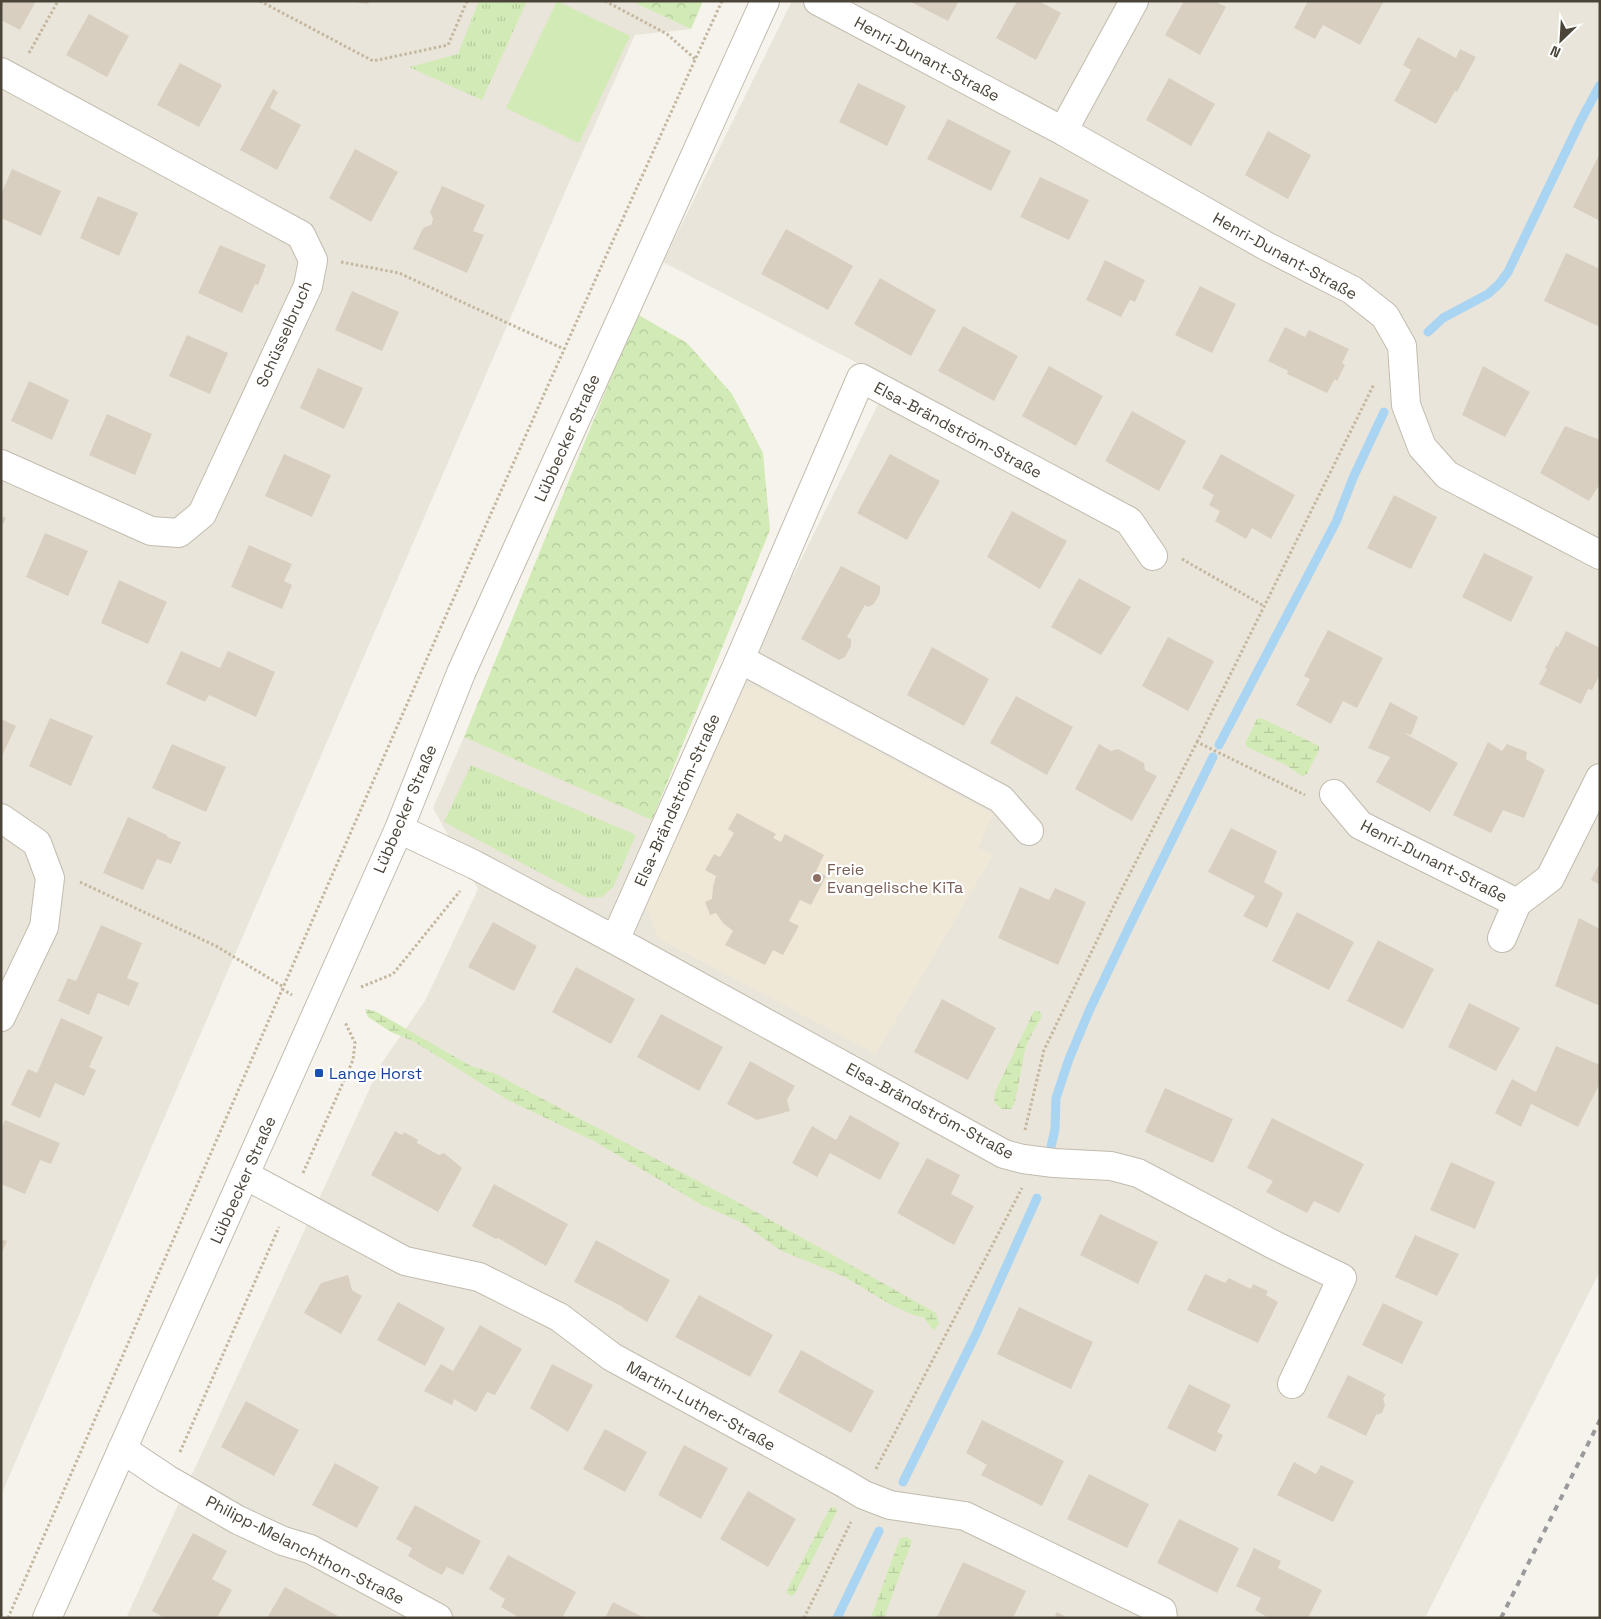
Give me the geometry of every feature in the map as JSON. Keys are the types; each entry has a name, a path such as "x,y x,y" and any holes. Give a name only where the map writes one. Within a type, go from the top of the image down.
{"street":[{"name":"Lübbecker Straße","path":"48,1618 398,829 461,673 765,1"},
{"name":"Henri-Dunant-Straße","path":"818,1 1063,131 1266,246 1352,290 1385,316 1402,346 1406,405 1422,447 1447,475 1600,554"},
{"path":"1063,131 1134,1"},
{"name":"Schüsselbruch","path":"1,464 151,531 179,533 202,514 308,286 313,260 301,234 8,76"},
{"name":"Elsa-Brändström-Straße","path":"615,940 740,659 861,378 1129,521 1153,556"},
{"path":"740,659 1001,799 1029,831"},
{"name":"Henri-Dunant-Straße","path":"1502,938 1516,903 1550,878 1600,778"},
{"name":"Henri-Dunant-Straße","path":"1334,794 1360,825 1516,903"},
{"path":"1,818 37,842 50,878 44,927 1,1017"},
{"name":"Elsa-Brändström-Straße","path":"398,829 475,865 615,940 1004,1154 1023,1159 1054,1163 1111,1166 1138,1174 1342,1278 1292,1384"},
{"name":"Martin-Luther-Straße","path":"246,1175 406,1261 479,1277 559,1317 612,1357 864,1495 899,1506 965,1516 1162,1611 1163,1618"},
{"name":"Philipp-Melanchthon-Straße","path":"122,1449 167,1479 238,1520 283,1541 310,1549 438,1618"}],"path":[{"path":"8,76 58,1"},
{"path":"260,1 373,61 448,45 467,1"},
{"path":"605,1 667,34 695,59"},
{"path":"8,1618 210,1157 282,986 564,349 722,1"},
{"path":"313,260 335,260 399,273 564,349"},
{"path":"804,1618 864,1495 1023,1188 1025,1131 1044,1050 1120,893 1387,358 1402,346"},
{"path":"1153,556 1182,558 1264,606"},
{"path":"1197,742 1307,796 1334,794"},
{"path":"352,990 393,974 467,882 475,865"},
{"path":"50,878 73,879 216,946 282,986"},
{"path":"167,1479 353,1060 355,1043 342,1016"}],"shaded area":[{"path":"1,1 631,1 691,29 635,35 568,185 1,1495"},
{"path":"792,1 1600,1 1600,1271 1425,1618 126,1618 381,1064 425,1001 478,889 433,808 464,737 675,829 737,689 890,380 663,262"},
{"name":"Freie Evangelische KiTa","path":"755,686 993,814 978,848 993,855 876,1054 658,938 644,901 737,689"}],"green space":[{"path":"479,1 527,1 482,100 409,67 458,54"},
{"path":"557,1 630,36 579,143 506,108"},
{"path":"631,1 703,1 691,29"},
{"path":"637,314 687,343 732,394 763,453 770,530 652,820 464,737"},
{"path":"1261,718 1319,746 1319,750 1307,774 1302,776 1286,765 1247,747 1245,743 1257,719"},
{"path":"471,765 636,835 613,887 602,897 588,898 444,822"},
{"path":"365,1009 375,1011 471,1066 494,1073 760,1214 936,1313 939,1323 934,1331 923,1317 913,1315 886,1302 845,1277 780,1250 741,1222 702,1205 594,1141 508,1100 413,1041 391,1032 368,1017"},
{"path":"1034,1011 1039,1011 1042,1016 1027,1043 1015,1102 1011,1109 1002,1109 994,1102 995,1092"},
{"path":"835,1507 837,1511 794,1595 790,1596 786,1592 830,1508"},
{"path":"907,1537 912,1541 884,1618 872,1618 900,1538"}],"building":[{"path":"1,1 36,1 20,30 1,20"},
{"path":"355,1 370,1 368,4"},
{"path":"909,1 959,1 948,21"},
{"path":"1017,1 1039,1 1061,13 1036,60 996,38"},
{"path":"1184,1 1215,1 1226,7 1200,55 1165,35"},
{"path":"1308,1 1384,1 1360,45 1323,25 1315,39 1294,28"},
{"path":"89,14 129,36 107,77 66,55"},
{"path":"1418,37 1456,58 1460,49 1476,57 1457,92 1455,91 1436,124 1394,101 1411,70 1403,65"},
{"path":"180,63 222,85 199,127 157,105"},
{"path":"1169,78 1215,104 1191,146 1146,120"},
{"path":"858,83 906,106 887,146 839,122"},
{"path":"273,89 278,92 270,108 301,125 277,170 240,150"},
{"path":"948,119 1011,151 991,191 927,159"},
{"path":"1268,131 1311,155 1288,199 1245,175"},
{"path":"355,149 398,172 371,222 329,198"},
{"path":"1600,153 1600,221 1573,207"},
{"path":"12,169 61,191 41,236 1,218 1,194"},
{"path":"1040,177 1089,200 1069,240 1020,217"},
{"path":"442,186 485,205 473,231 484,235 467,273 413,249 423,228 431,225 433,219 430,212"},
{"path":"98,196 138,213 119,256 80,238"},
{"path":"786,229 853,266 828,310 761,274"},
{"path":"220,245 266,265 258,285 255,284 242,313 198,293"},
{"path":"1566,253 1600,269 1600,327 1544,301"},
{"path":"1105,260 1145,280 1135,302 1130,300 1121,317 1086,300"},
{"path":"880,278 936,310 911,356 854,324"},
{"path":"1200,286 1236,304 1212,353 1175,335"},
{"path":"352,291 399,312 382,351 335,330"},
{"path":"963,326 1018,356 994,401 938,371"},
{"path":"1285,327 1305,337 1309,330 1349,349 1342,363 1345,365 1337,381 1335,379 1327,393 1287,374 1288,371 1268,361"},
{"path":"187,335 228,353 210,394 169,376"},
{"path":"1049,366 1103,396 1076,446 1022,416"},
{"path":"1483,366 1530,392 1505,437 1462,415"},
{"path":"318,368 363,388 344,429 300,408"},
{"path":"29,381 69,400 52,440 11,421"},
{"path":"1132,411 1186,441 1159,491 1105,461"},
{"path":"107,414 152,434 135,475 89,455"},
{"path":"1565,426 1600,440 1600,484 1589,501 1540,473"},
{"path":"284,454 331,475 312,517 265,496"},
{"path":"890,454 940,481 907,540 857,513"},
{"path":"1221,454 1295,495 1271,539 1252,528 1246,539 1215,521 1220,511 1209,505 1214,495 1202,488"},
{"path":"1394,495 1437,517 1411,569 1367,548"},
{"path":"1012,511 1067,541 1040,589 987,557"},
{"path":"1,516 6,518 1,528"},
{"path":"45,533 88,551 68,596 26,577"},
{"path":"249,545 292,564 284,581 292,585 282,609 231,587"},
{"path":"1484,553 1533,577 1511,622 1462,597"},
{"path":"841,566 880,586 880,593 874,604 868,607 865,605 847,637 851,639 851,646 845,657 839,660 801,639"},
{"path":"1079,578 1131,607 1101,655 1051,627"},
{"path":"119,580 167,602 148,644 101,623"},
{"path":"1328,630 1383,658 1357,708 1343,701 1331,724 1296,705 1310,679 1304,676"},
{"path":"1566,631 1600,648 1600,674 1592,690 1588,689 1581,704 1539,684 1556,646 1558,647"},
{"path":"1168,637 1214,661 1188,711 1142,686"},
{"path":"932,647 989,679 964,726 907,695"},
{"path":"181,651 220,668 228,651 275,672 256,717 209,695 205,702 166,684"},
{"path":"1016,696 1073,727 1047,775 990,743"},
{"path":"1390,702 1418,717 1411,735 1404,733 1458,763 1430,812 1376,782 1390,757 1368,748"},
{"path":"50,718 93,736 71,786 29,766"},
{"path":"1,719 16,726 1,758"},
{"path":"1488,742 1502,751 1507,744 1527,752 1526,759 1545,770 1524,818 1503,810 1491,833 1453,815"},
{"path":"172,744 226,767 206,812 152,788"},
{"path":"1099,744 1111,751 1118,749 1144,763 1145,770 1157,776 1132,821 1075,789"},
{"path":"737,813 776,834 773,838 781,842 785,834 824,855 816,871 826,876 811,905 800,900 789,921 799,926 783,955 773,950 765,965 725,945 733,931 723,923 716,913 710,915 705,902 712,899 716,876 705,870 714,854 720,857 734,833 728,829"},
{"path":"128,817 181,842 171,864 157,859 143,890 103,873"},
{"path":"1231,828 1277,851 1264,882 1283,893 1267,928 1243,916 1255,896 1208,872"},
{"path":"1600,862 1600,885 1591,880"},
{"path":"1020,887 1049,900 1055,888 1086,902 1058,965 998,938"},
{"path":"1297,912 1354,942 1329,990 1272,961"},
{"path":"1579,918 1600,929 1600,1006 1555,986"},
{"path":"493,922 537,946 514,991 468,967"},
{"path":"101,925 142,943 127,978 139,983 129,1006 98,993 89,1015 58,1001 68,978 76,981"},
{"path":"1378,940 1434,969 1403,1029 1347,1001"},
{"path":"576,967 635,999 611,1044 552,1012"},
{"path":"942,999 996,1028 968,1080 914,1052"},
{"path":"1469,1003 1520,1028 1496,1071 1448,1047"},
{"path":"661,1014 723,1047 699,1091 637,1057"},
{"path":"61,1018 103,1037 89,1067 96,1070 84,1096 55,1083 40,1118 11,1105 28,1069 37,1073"},
{"path":"1556,1046 1600,1065 1600,1083 1578,1127 1531,1104 1521,1127 1495,1113 1512,1079 1536,1092"},
{"path":"750,1061 795,1086 787,1100 790,1111 757,1120 727,1104"},
{"path":"1165,1088 1233,1119 1213,1163 1145,1132"},
{"path":"850,1115 900,1143 880,1180 830,1153 817,1177 792,1163 812,1126 836,1140"},
{"path":"1272,1118 1364,1164 1339,1213 1314,1201 1307,1213 1266,1192 1273,1181 1247,1168"},
{"path":"5,1120 60,1143 51,1164 40,1160 25,1194 1,1184 1,1129"},
{"path":"395,1131 402,1135 404,1132 418,1140 417,1143 439,1155 444,1153 462,1168 438,1212 371,1175"},
{"path":"927,1158 960,1175 951,1194 974,1206 954,1245 897,1213"},
{"path":"1451,1162 1495,1182 1475,1229 1430,1210"},
{"path":"494,1184 568,1224 546,1266 498,1238 496,1239 472,1226"},
{"path":"1100,1214 1158,1242 1138,1284 1080,1255"},
{"path":"1415,1235 1459,1254 1437,1296 1395,1277"},
{"path":"1,1239 7,1241 1,1254"},
{"path":"596,1240 670,1280 647,1322 623,1307 574,1282"},
{"path":"1205,1274 1225,1283 1229,1278 1251,1289 1253,1284 1268,1291 1266,1295 1278,1302 1258,1343 1187,1310"},
{"path":"348,1275 352,1290 362,1296 341,1334 304,1313 321,1283"},
{"path":"699,1295 773,1335 750,1377 675,1337"},
{"path":"398,1302 445,1328 425,1366 377,1340"},
{"path":"1383,1303 1423,1322 1402,1364 1362,1345"},
{"path":"1019,1307 1093,1342 1071,1389 997,1354"},
{"path":"480,1325 522,1349 495,1395 487,1392 476,1412 454,1399 452,1405 424,1391 441,1364 453,1371"},
{"path":"801,1350 874,1391 851,1433 778,1392"},
{"path":"552,1364 593,1385 568,1432 530,1408"},
{"path":"1348,1375 1386,1394 1383,1399 1385,1405 1382,1413 1376,1415 1366,1436 1327,1417"},
{"path":"1189,1384 1231,1405 1217,1432 1223,1435 1215,1452 1167,1428"},
{"path":"246,1401 299,1430 274,1476 221,1447"},
{"path":"982,1420 1064,1461 1042,1506 981,1475 987,1465 966,1453"},
{"path":"605,1429 647,1452 625,1492 583,1469"},
{"path":"684,1445 728,1468 701,1519 658,1495"},
{"path":"1294,1462 1316,1474 1321,1465 1354,1481 1333,1522 1277,1495"},
{"path":"335,1463 379,1487 357,1528 312,1505"},
{"path":"1089,1474 1149,1504 1127,1548 1067,1519"},
{"path":"748,1491 796,1519 768,1567 720,1539"},
{"path":"415,1505 481,1541 463,1575 447,1567 442,1575 425,1566 408,1556 412,1548 396,1539"},
{"path":"1179,1519 1239,1548 1217,1593 1157,1563"},
{"path":"193,1533 227,1551 212,1579 232,1590 217,1618 165,1618 152,1611"},
{"path":"1254,1548 1281,1561 1278,1568 1322,1590 1308,1618 1269,1618 1255,1610 1261,1598 1236,1586"},
{"path":"508,1555 576,1592 562,1618 520,1618 501,1607 505,1599 489,1589"},
{"path":"963,1562 1026,1591 1013,1618 937,1617"},
{"path":"285,1587 338,1616 337,1618 267,1618"},
{"path":"613,1602 645,1618 605,1618"},
{"path":"1057,1612 1068,1618 1054,1618"}],"waterway":[{"path":"1428,332 1443,318 1488,294 1508,272 1581,120 1600,85"},
{"path":"1219,745 1336,522 1353,478 1384,412"},
{"path":"1051,1147 1055,1129 1056,1098 1069,1059 1090,1009 1130,925 1213,757"},
{"path":"903,1482 976,1334 1037,1198"},
{"path":"837,1618 879,1531"}],"railway":[{"path":"1501,1618 1600,1420"}],"place":[{"name":"Freie Evangelische KiTa","path":"817,878"},
{"name":"Lange Horst","path":"319,1073"}]}
